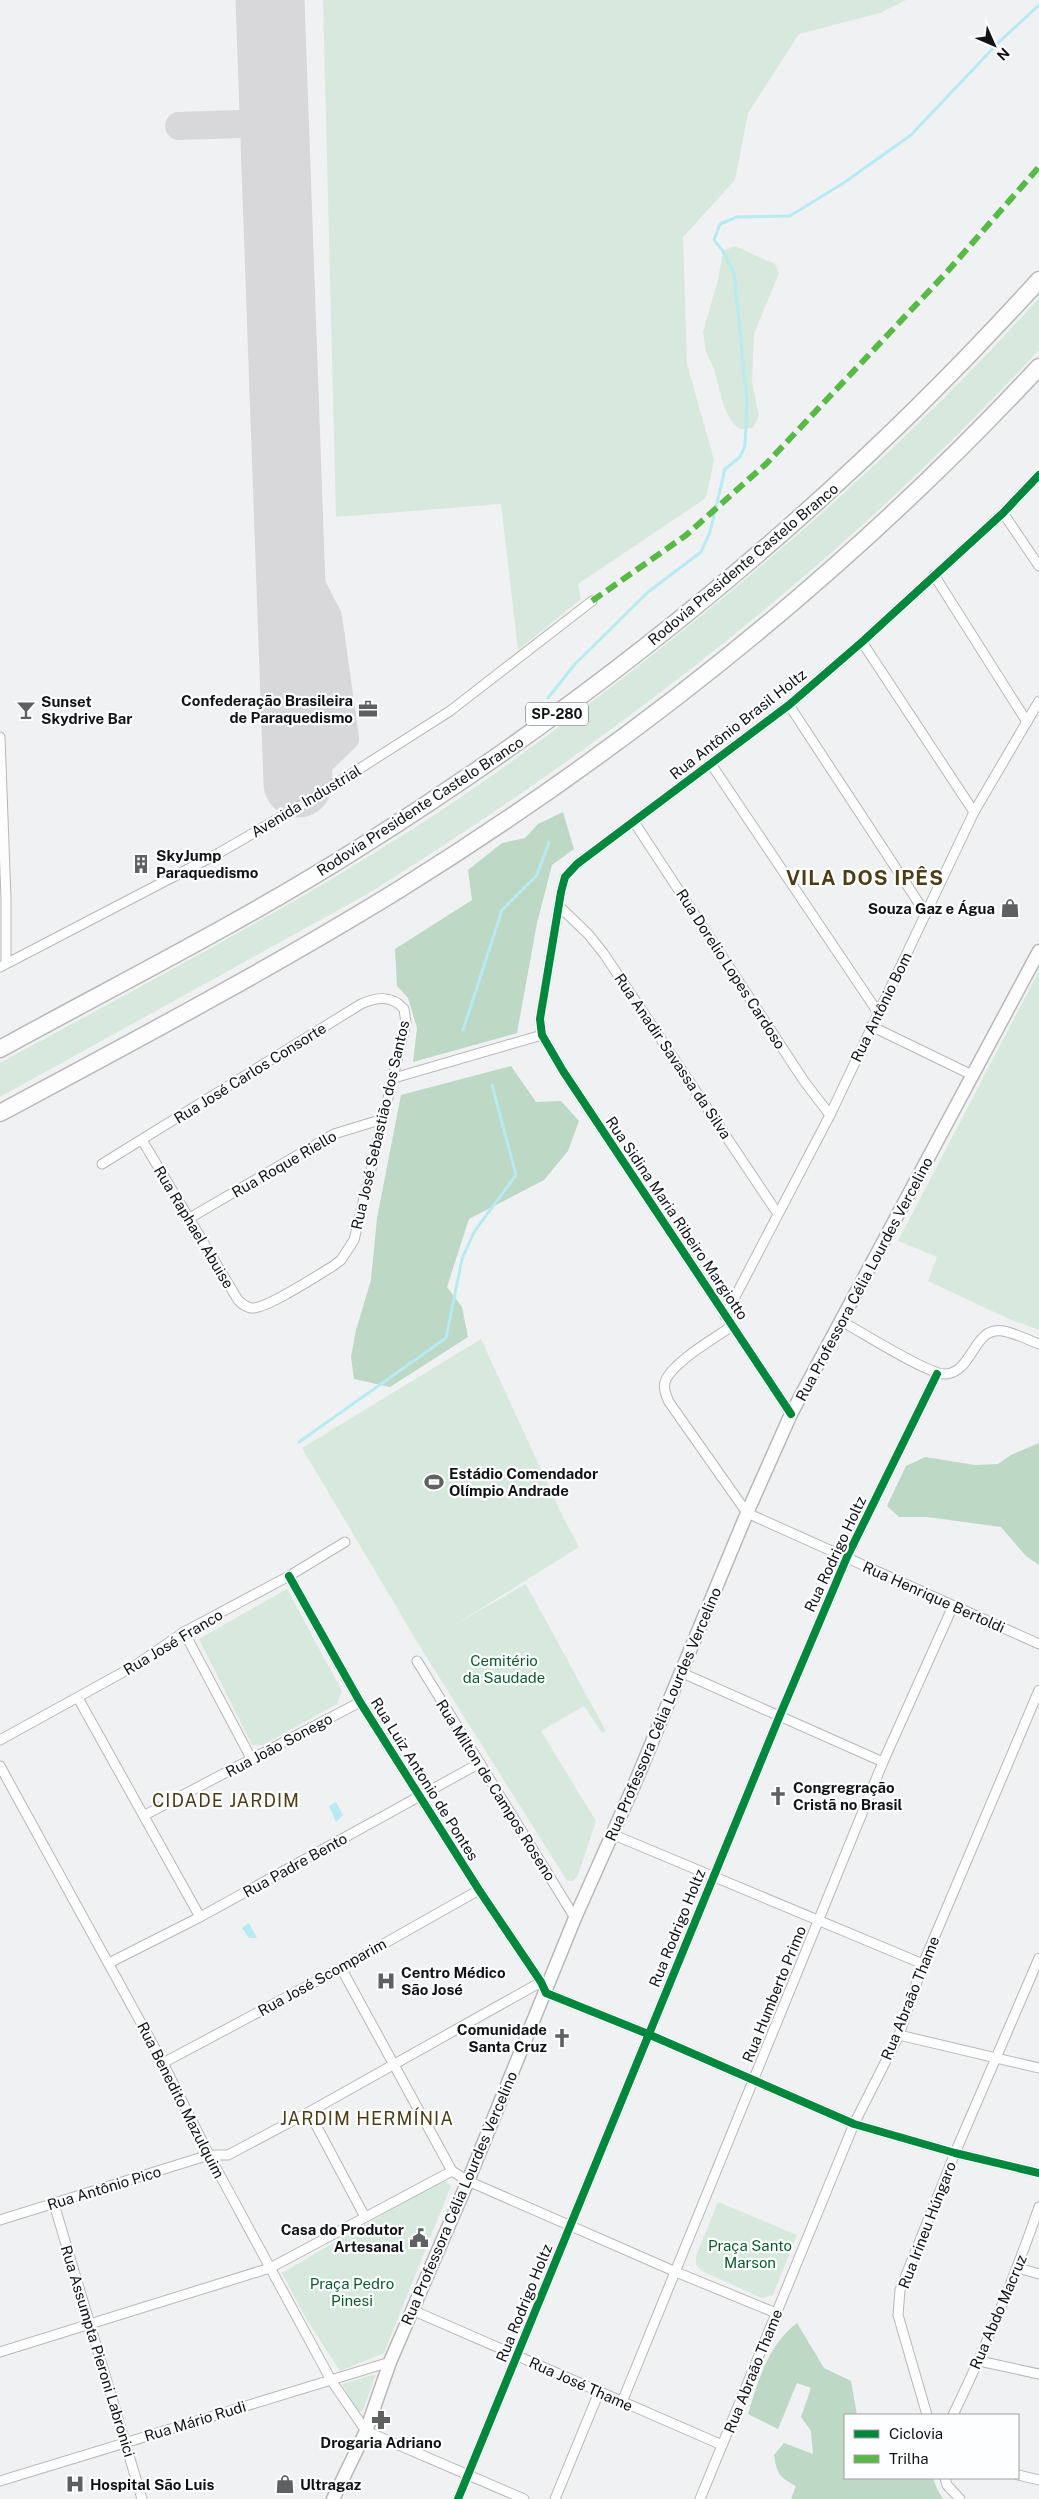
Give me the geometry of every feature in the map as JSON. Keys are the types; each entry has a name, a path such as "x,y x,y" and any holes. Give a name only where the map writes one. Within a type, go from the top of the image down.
{"highway":[{"name":"Rodovia Presidente Castelo Branco","path":"0,1049 221,928 356,850 475,773 542,725 699,604 801,517 930,395 1039,280"},
{"path":"0,1113 243,980 398,890 467,845 601,752 689,688 804,593 943,464 1039,368"}],"main road":[{"name":"Rua Professora Célia Lourdes Vercelino","path":"333,2499 366,2431 390,2362 468,2180 543,1987 614,1835 620,1813 635,1783 747,1513 791,1414 1039,951"}],"street":[{"name":"Rua Antônio Brasil Holtz","path":"542,1035 540,1010 560,892 569,871 789,705 862,642 1003,513 1039,475"},
{"path":"1003,513 1039,566"},
{"path":"934,575 1027,722"},
{"name":"Avenida Industrial","path":"3,965 219,853 312,799 450,711 592,601"},
{"path":"862,642 974,812"},
{"name":"Rua Antônio Bom","path":"725,1316 830,1115 877,1011 926,914 974,812 1039,701"},
{"path":"789,705 926,914"},
{"path":"0,737 6,899 3,965"},
{"path":"711,764 877,1011"},
{"name":"Rua Dorelio Lopes Cardoso","path":"634,822 804,1080 830,1115"},
{"path":"0,890 6,899"},
{"name":"Rua Anadir Savassa da Silva","path":"559,906 589,935 604,954 778,1214"},
{"name":"Rua José Carlos Consorte","path":"102,1164 361,1004 382,998 395,1000 401,1005"},
{"name":"Rua José Sebastião dos Santos","path":"251,1308 258,1308 279,1298 341,1260 348,1251 356,1232 406,1023 406,1013 401,1005"},
{"path":"870,1026 972,1075"},
{"path":"394,1078 542,1035"},
{"name":"Rua Sidina Maria Ribeiro Margiotto","path":"542,1035 559,1065 791,1414"},
{"name":"Rua Roque Riello","path":"188,1219 334,1134 383,1119"},
{"name":"Rua Raphael Abuise","path":"142,1140 238,1300 251,1308"},
{"path":"842,1321 937,1374 956,1371 964,1365 980,1339 993,1331 1009,1332 1039,1344"},
{"path":"732,1326 683,1361 666,1379 664,1388 672,1406 747,1513"},
{"name":"Rua Rodrigo Holtz","path":"458,2499 713,1876 847,1557 937,1374"},
{"name":"Rua Henrique Bertoldi","path":"747,1513 1039,1644"},
{"name":"Rua José Franco","path":"0,1740 136,1665 184,1632 288,1576 345,1542"},
{"name":"Rua Luiz Antonio de Pontes","path":"288,1576 360,1702 543,1987"},
{"name":"Rua Humberto Primo","path":"622,2402 883,1762 953,1606"},
{"path":"184,1632 252,1760"},
{"name":"Rua Milton de Campos Roseno","path":"417,1661 575,1918"},
{"path":"680,1672 883,1762"},
{"name":"Rua Abraão Thame","path":"700,2499 854,2124 899,2035 924,1964 1039,1690"},
{"path":"78,1698 200,1917"},
{"name":"Rua João Sonego","path":"145,1816 360,1702"},
{"name":"Rua Padre Bento","path":"109,1963 200,1917 480,1763"},
{"name":"Rua Benedito Mazulquim","path":"0,1766 164,2062 209,2155 331,2380 366,2431"},
{"path":"614,1835 924,1964"},
{"name":"Rua José Scomparim","path":"164,2062 341,1968 479,1890"},
{"name":"Rua Irineu Húngaro","path":"927,2414 898,2315 900,2290 955,2153 1039,1958"},
{"path":"341,1968 452,2171 569,2226 776,2313"},
{"path":"543,1987 854,2124 955,2153 1039,2173"},
{"name":"Rua Antônio Pico","path":"0,2220 209,2155 228,2155 395,2064 543,1987"},
{"path":"899,2035 1039,2068"},
{"path":"309,2112 365,2217"},
{"path":"0,2352 88,2323 270,2268 452,2171"},
{"name":"Rua Assumpta Pieroni Labronici","path":"54,2204 142,2499"},
{"name":"Rua Abdo Macruz","path":"953,2414 980,2360 1018,2268 1039,2207"},
{"path":"1018,2268 1039,2274"},
{"name":"Rua José Thame","path":"412,2310 722,2446"},
{"path":"980,2360 1039,2374"},
{"name":"Rua Mário Rudi","path":"0,2481 390,2362"},
{"path":"555,2499 599,2392"},
{"path":"366,2431 524,2499"},
{"path":"1019,2475 1039,2480"},
{"path":"945,2479 947,2484 960,2499"}],"green space":[{"path":"323,0 906,0 880,13 799,34 748,113 735,180 683,237 687,364 714,460 706,498 578,584 581,599 518,650 501,504 336,517"},
{"path":"735,246 775,264 779,273 754,334 752,382 759,416 753,428 740,429 733,424 724,407 714,369 706,352 703,332 718,280 723,251"},
{"path":"1039,298 1039,350 964,428 886,503 806,575 637,710 549,774 460,835 369,893 0,1097 0,1063 206,951 308,893 408,832 552,732 636,668 742,582 845,492 945,397"},
{"path":"563,812 574,849 552,865 537,923 517,1033 413,1062 417,1028 408,998 397,986 395,949 472,900 468,870 502,843 525,838 538,824"},
{"path":"1039,971 1039,1330 1009,1319 928,1281 937,1257 898,1241"},
{"path":"511,1066 536,1102 561,1101 579,1121 568,1151 544,1180 469,1219 447,1287 462,1307 468,1337 390,1387 354,1379 351,1357 356,1330 371,1280 377,1218 401,1095"},
{"name":"Estádio Comendador Olímpio Andrade","path":"481,1339 562,1515 579,1547 456,1624 526,1584 606,1731 602,1733 584,1706 541,1731 596,1821 578,1875 573,1881 566,1879 419,1645 302,1448"},
{"path":"1039,1443 1039,1565 1026,1556 1001,1527 927,1517 899,1517 887,1506 906,1466 925,1457 975,1465 998,1464 1011,1455"},
{"path":"287,1589 342,1691 337,1704 263,1745 252,1745 199,1639"},
{"name":"Praça Pedro Pinesi","path":"446,2181 451,2186 384,2353 340,2371 307,2320 282,2273 428,2188"},
{"name":"Praça Santo Marson","path":"718,2202 797,2235 773,2295 762,2298 702,2271 696,2265 696,2256"},
{"path":"797,2323 824,2368 851,2381 857,2414 844,2414 844,2479 933,2479 943,2499 791,2499 796,2486 780,2474 776,2467 774,2455 784,2443 813,2454 811,2431 801,2417 811,2388 797,2383 778,2429 748,2414 765,2364 787,2332"},
{"path":"376,2374 363,2410 360,2412 356,2410 342,2384"}],"water":[{"path":"336,1802 343,1815 336,1822 329,1806"},
{"path":"249,1923 257,1938 249,1938 242,1928"}],"waterway":[{"path":"548,698 575,664 648,592 701,552 710,532 725,469 740,457 745,446 747,402 734,273 723,251 714,240 720,224 737,217 790,216 845,182 911,135 998,43 1039,5"},
{"path":"463,1030 502,910 537,875 549,842"},
{"path":"299,1442 446,1338 462,1259 474,1232 516,1175 492,1085"}],"taxiway":[{"path":"179,126 274,123"},
{"path":"290,551 310,582 328,617 345,738 298,783"},
{"path":"294,685 331,636"}],"runway":[{"path":"270,0 298,783"}],"marked path":[{"path":"592,601 685,536 766,464 946,273 1039,167"}],"cycle path":[{"path":"791,1414 563,1071 542,1035 540,1019 561,892 565,877 577,864 789,705 862,642 1003,513 1039,475"},
{"path":"458,2499 780,1715 847,1557 937,1374"},
{"path":"289,1576 360,1702 479,1890 541,1982 546,1993 648,2034 854,2124 955,2153 1039,2173"}],"place":[{"name":"Confederação Brasileira de Paraquedismo","path":"368,709"},
{"name":"Sunset Skydrive Bar","path":"26,710"},
{"name":"SkyJump Paraquedismo","path":"141,864"},
{"name":"Souza Gaz e Água","path":"1010,908"},
{"name":"Estádio Comendador Olímpio Andrade","path":"434,1482"},
{"name":"Congregração Cristã no Brasil","path":"778,1796"},
{"name":"Centro Médico São José","path":"386,1981"},
{"name":"Comunidade Santa Cruz","path":"562,2038"},
{"name":"Casa do Produtor Artesanal","path":"419,2238"},
{"name":"Drogaria Adriano","path":"381,2420"},
{"name":"Hospital São Luis","path":"75,2484"},
{"name":"Ultragaz","path":"285,2484"}],"district":[{"name":"VILA DOS IPÊS","path":"865,878"},
{"name":"CIDADE JARDIM","path":"226,1800"},
{"name":"JARDIM HERMÍNIA","path":"367,2118"}],"park label":[{"name":"Cemitério da Saudade","path":"504,1668"}]}
